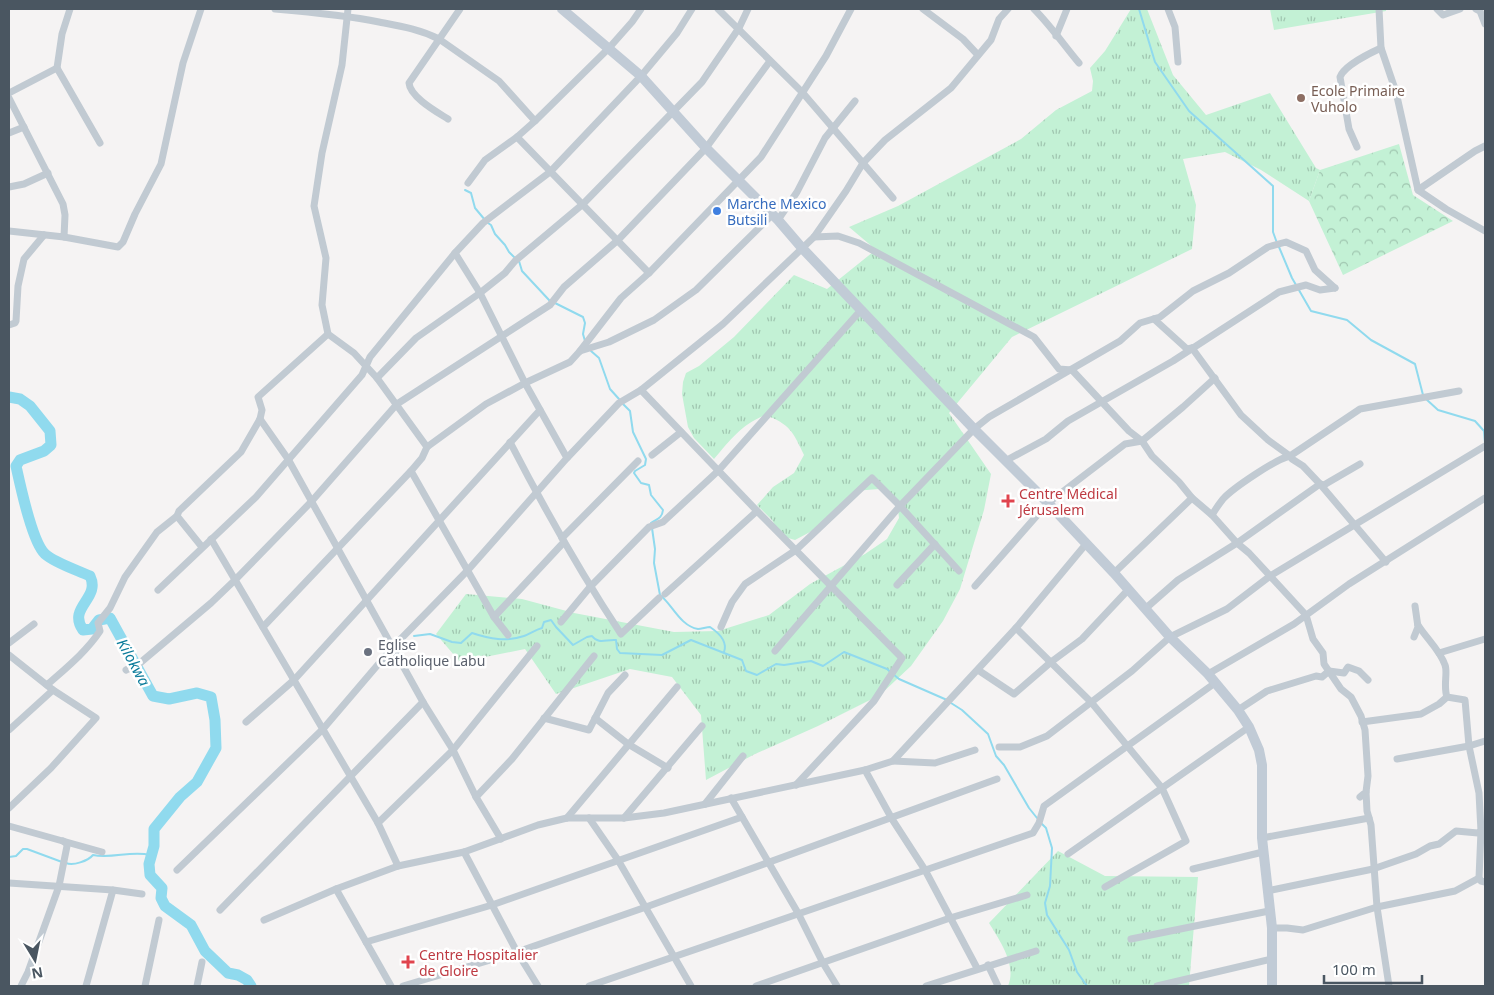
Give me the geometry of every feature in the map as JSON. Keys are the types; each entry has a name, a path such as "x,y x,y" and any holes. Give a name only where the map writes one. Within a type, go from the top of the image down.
{"street":[{"path":"70,9 62,34 57,68 100,143"},
{"path":"9,231 64,237 118,247 123,242 161,164 183,63 200,9"},
{"path":"275,9 348,12 414,28 439,39 499,81 535,121"},
{"path":"448,119 429,106 409,87 409,83 460,9"},
{"path":"562,9 641,76 672,112 775,217 860,310 974,429 1007,460 1114,573 1170,636 1208,674 1238,710 1249,727 1259,750 1262,764 1262,838 1272,928 1272,986"},
{"path":"468,183 486,160 535,121 609,48 641,9"},
{"path":"158,590 256,497 362,375 370,357 455,253 485,221 550,172 641,76 677,33 692,9"},
{"path":"718,9 802,92 893,198"},
{"path":"377,378 416,338 505,273 517,259 583,204 702,82 739,28 748,9"},
{"path":"263,627 422,458 427,447 486,404 570,362 621,298 649,273 761,158 826,56 850,9"},
{"path":"923,9 962,39 978,55"},
{"path":"177,870 323,729 393,647 468,570 567,458 621,402 641,390 723,324 814,238 846,192 863,163 885,140 951,88 994,34 999,18 1008,9"},
{"path":"1034,9 1046,20 1056,36 1079,62"},
{"path":"1056,36 1066,9"},
{"path":"1168,9 1175,27 1178,62"},
{"path":"1379,9 1381,48 1396,92 1418,190 1446,209 1485,231"},
{"path":"1437,9 1443,15 1460,9"},
{"path":"1476,9 1480,11 1485,24"},
{"path":"348,12 342,65 322,153 314,206 326,258 322,305 328,334 354,353 377,378 427,447"},
{"path":"1357,147 1349,129 1340,77 1349,66 1381,48"},
{"path":"128,669 140,663 211,604 311,502 397,404 503,337 552,303 564,287 618,240 706,148 770,61"},
{"path":"9,93 57,68"},
{"path":"9,98 63,204 65,215 64,237"},
{"path":"580,351 609,342 654,320 696,290 775,217 797,192 832,127 855,102"},
{"path":"9,133 24,128"},
{"path":"517,137 649,273"},
{"path":"1418,190 1485,146"},
{"path":"9,187 24,184 48,173"},
{"path":"9,325 16,321 18,286 24,259 44,235"},
{"path":"814,238 838,236 872,249 1034,337 1059,369 1072,370 1129,431 1142,441 1152,456 1179,482 1192,498 1212,515 1306,615 1313,639 1323,653 1324,664 1341,689 1351,697 1365,730 1368,776 1363,794 1371,825 1377,908 1389,986"},
{"path":"775,650 900,506 974,429 988,417 1120,341 1140,324 1170,310 1176,303 1193,291 1229,273 1268,247 1286,242 1306,251 1315,270 1335,288 1320,290 1306,286 1279,292 1173,361 1068,421 1046,439 1007,460"},
{"path":"455,253 480,293 525,383 567,458"},
{"path":"561,622 590,587 651,526 663,522 718,471 860,310"},
{"path":"1154,319 1187,349 1192,348"},
{"path":"9,730 91,644 100,630 98,624 125,577 157,532 178,516 179,511 241,452 260,419 262,410 258,397 328,334"},
{"path":"1192,348 1241,415 1268,440 1290,456 1292,460 1304,466 1386,562"},
{"path":"975,586 1048,503 1125,444 1142,441 1215,378"},
{"path":"641,390 902,658 874,701 796,786"},
{"path":"1212,515 1224,498 1239,486 1277,461 1290,456 1360,409 1459,391"},
{"path":"246,722 294,680 540,410"},
{"path":"260,419 288,459 339,548 423,702 453,750 476,797 500,839"},
{"path":"652,455 681,432"},
{"path":"510,442 536,493 590,587 621,634 756,510"},
{"path":"998,747 1020,746 1047,736 1132,671 1170,636 1227,609 1270,576 1483,447"},
{"path":"494,617 563,540 638,461"},
{"path":"1145,609 1178,580 1237,543 1320,484 1324,485 1360,464"},
{"path":"411,470 494,617 508,635"},
{"path":"721,627 732,602 745,584 796,550 872,478 959,571"},
{"path":"1114,573 1192,498"},
{"path":"1208,674 1306,615 1349,584 1485,498"},
{"path":"178,516 202,547"},
{"path":"211,539 378,823 398,866"},
{"path":"897,585 935,544"},
{"path":"893,761 1016,628 1086,544"},
{"path":"978,670 1014,694 1082,639 1128,590"},
{"path":"1414,637 1418,625 1415,606"},
{"path":"9,643 34,624"},
{"path":"1418,625 1439,653 1446,666 1444,680 1447,697"},
{"path":"1016,628 1091,702 1162,788 1186,841 1105,887"},
{"path":"1439,653 1485,639"},
{"path":"378,823 453,750 537,646"},
{"path":"9,655 50,687 96,718 51,768 9,808"},
{"path":"476,797 512,759 594,656"},
{"path":"1238,710 1267,691 1316,676 1322,677 1329,671 1344,673 1348,667 1359,671 1368,680"},
{"path":"544,718 589,730 608,693 625,675"},
{"path":"590,986 1033,832 1040,820 1044,806 1215,683"},
{"path":"567,818 677,687"},
{"path":"1362,722 1421,714 1447,697"},
{"path":"1272,928 1303,930 1377,908 1455,891 1482,880 1479,793 1469,746 1465,700 1447,697"},
{"path":"220,910 423,702"},
{"path":"595,718 628,744 668,768"},
{"path":"624,818 702,726"},
{"path":"1068,854 1249,727"},
{"path":"1397,759 1469,746 1485,740"},
{"path":"264,920 398,866 464,852 538,825 567,818 624,818 664,814 731,798 796,786 865,770 893,761 934,763 975,750"},
{"path":"705,804 743,756"},
{"path":"865,770 892,819 925,870 977,968"},
{"path":"403,986 517,952 892,819 997,779"},
{"path":"731,798 798,913 823,963 837,986"},
{"path":"366,942 492,905 742,817"},
{"path":"589,818 618,860 691,986"},
{"path":"1262,838 1369,818"},
{"path":"9,826 102,852"},
{"path":"1267,891 1373,869 1439,844 1456,831 1478,833 1481,831"},
{"path":"21,986 28,972 58,886 67,846 63,841"},
{"path":"464,852 517,952 538,986"},
{"path":"1193,869 1263,852"},
{"path":"9,883 113,890 142,894"},
{"path":"86,986 113,890"},
{"path":"336,890 390,986"},
{"path":"756,986 950,918 1026,895"},
{"path":"1131,939 1270,912"},
{"path":"145,986 159,920"},
{"path":"926,986 977,968 1036,951"},
{"path":"1157,986 1272,958"},
{"path":"197,986 202,962"},
{"path":"988,965 998,986"}],"green space":[{"path":"1131,9 1147,9 1173,75 1206,115 1270,93 1316,168 1320,170 1309,201 1261,170 1225,152 1183,159 1196,205 1192,249 1012,337 949,413 991,474 984,510 960,589 943,621 911,666 880,695 818,726 755,754 706,780 701,715 672,677 630,669 556,694 525,649 460,662 436,634 466,594 522,599 574,613 674,632 718,631 769,615 810,584 865,554 887,539 899,518 897,501 879,489 854,491 812,531 795,540 781,536 772,520 757,505 773,487 794,473 804,455 797,440 790,430 780,422 765,415 743,428 714,459 694,438 688,427 682,394 686,373 699,366 734,337 794,275 827,289 873,252 875,249 849,227 898,206 1021,139 1056,110 1092,91 1093,81 1090,68 1105,51"},
{"path":"1270,9 1386,9 1386,11 1274,30"},
{"path":"1399,144 1413,195 1453,221 1343,275 1309,201 1320,170"},
{"path":"1058,851 1105,876 1198,877 1189,986 1008,986 1010,978 1009,962 1002,945 989,923"}],"waterway":[{"path":"1139,9 1155,62 1189,111 1273,186 1273,232 1277,243"},
{"path":"465,190 471,193 475,208 485,220"},
{"path":"488,223 515,258"},
{"path":"1279,247 1292,278 1311,311 1347,320 1371,340 1415,364 1423,395"},
{"path":"519,261 522,271 549,300 583,317 585,341"},
{"path":"591,351 599,358 610,389 619,399"},
{"name":"Kilokwa","path":"9,397 20,399 30,406 50,431 51,445 44,451 20,460 16,466 27,512 40,548 54,560 90,576 91,591 79,615 79,622 83,630 92,629 99,620 110,618 153,696 169,699 197,693 211,697 215,720 216,748 197,782 180,797 154,829 154,846 149,864 150,875 162,888 161,898 165,906 191,925 205,951 228,973 238,975 247,980 251,986"},
{"path":"1426,399 1438,410 1475,421 1484,431 1485,443"},
{"path":"622,403 630,411 633,432 646,459 645,465 634,473 641,483 649,485 651,495 663,510 660,517 651,523"},
{"path":"652,528 655,549 654,563 660,595 686,624 698,629 710,627 717,632 724,641 724,652"},
{"path":"414,636 430,634 452,642 461,643 472,633 492,638 511,639 524,636 542,628 544,622 551,620 573,645 592,636 600,641 616,640 617,649 620,653 662,655 691,640 742,660 746,671 757,675 776,664 784,665 811,661 823,666 844,652 887,669 899,679 947,700"},
{"path":"951,703 962,710 988,734 996,756 1004,765 1029,808 1037,818"},
{"path":"1042,824 1046,828 1052,848 1050,886 1045,903 1047,915 1069,950 1077,972 1087,986"},
{"path":"9,857 16,856 23,849 27,849 62,862"},
{"path":"66,863 80,862 93,855 107,856 136,853 150,855"}],"place":[{"name":"Ecole Primaire Vuholo","path":"1301,98"},
{"name":"Marche Mexico Butsili","path":"717,211"},
{"name":"Centre Médical Jérusalem","path":"1008,501"},
{"name":"Eglise Catholique Labu","path":"368,652"},
{"name":"Centre Hospitalier de Gloire","path":"408,962"}]}
